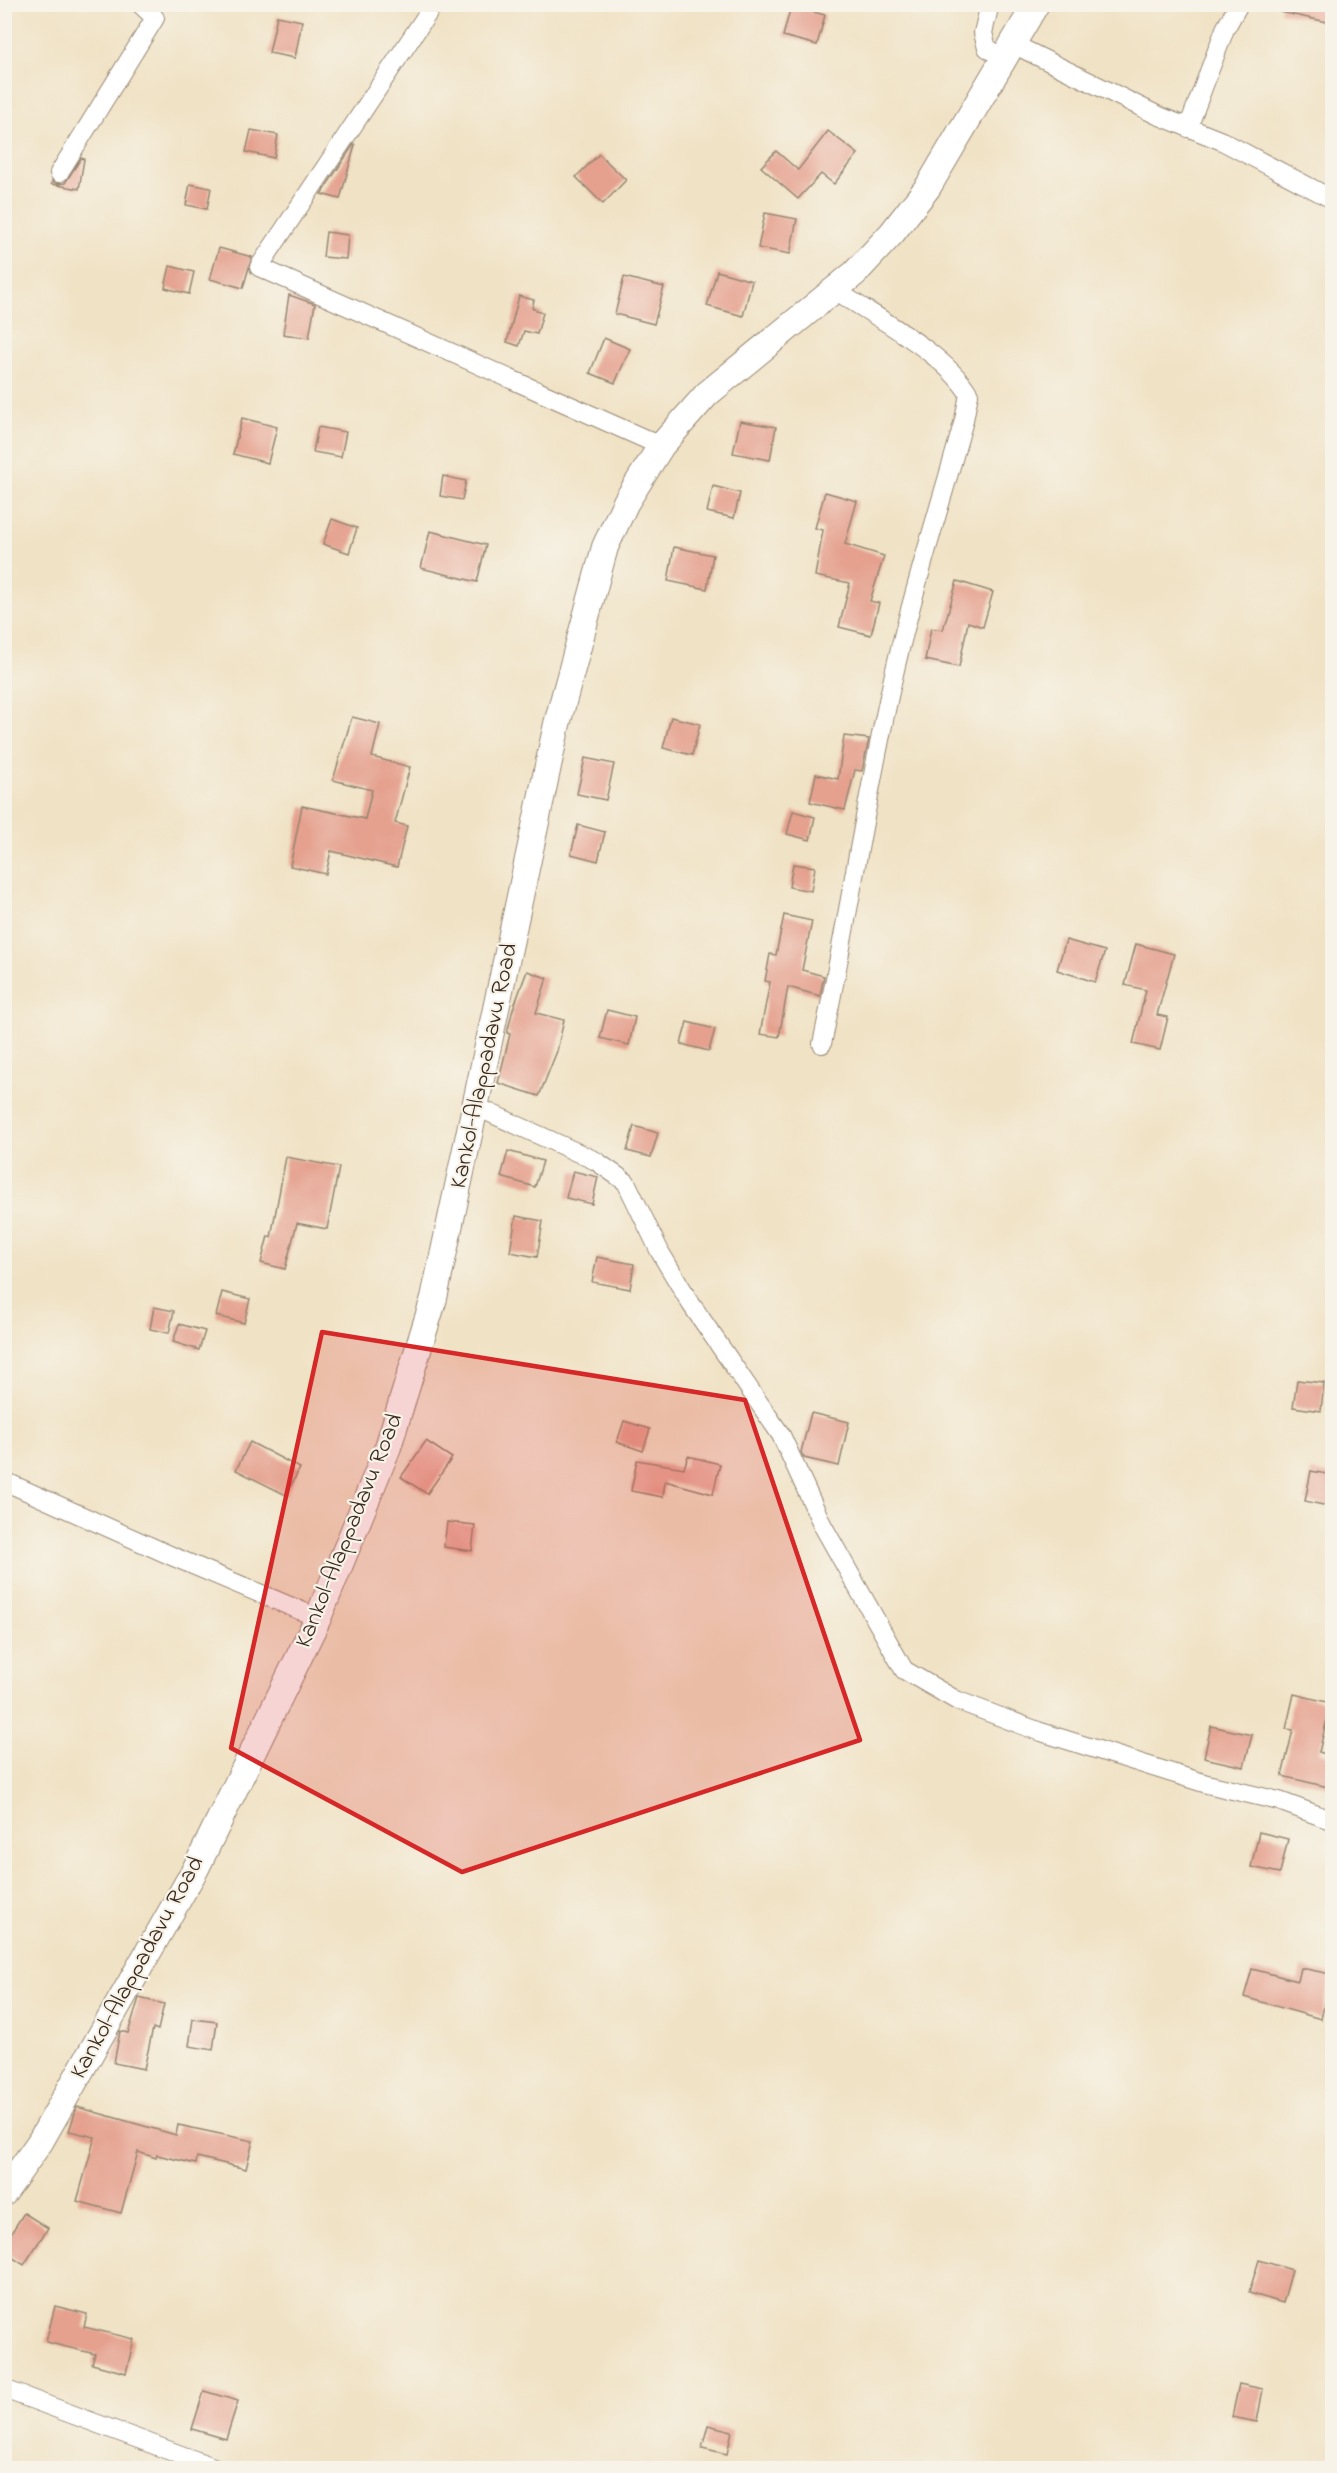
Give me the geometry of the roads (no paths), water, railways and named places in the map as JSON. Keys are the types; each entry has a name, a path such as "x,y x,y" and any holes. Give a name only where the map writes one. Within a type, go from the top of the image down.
{"main road":[{"name":"Kankol-Alappadavu Road","path":"4,2193 40,2142 196,1868 318,1618 388,1447 434,1298 477,1107 557,724 604,547 626,502 661,446 707,394 855,273 892,233 928,187 1036,4"}],"street":[{"path":"59,173 155,18 140,4"},
{"path":"434,4 259,267 661,446"},
{"path":"990,4 983,33 987,48 1008,51 1157,116 1222,141 1332,199"},
{"path":"1188,128 1225,29 1239,4"},
{"path":"822,1044 844,943 865,812 894,671 964,420 969,393 959,376 835,290"},
{"path":"477,1107 596,1161 626,1182 660,1252 691,1304 780,1435 823,1526 904,1670 956,1700 1038,1731 1207,1784 1279,1801 1328,1819"},
{"path":"4,1481 318,1618"},
{"path":"4,2389 216,2469"}]}
